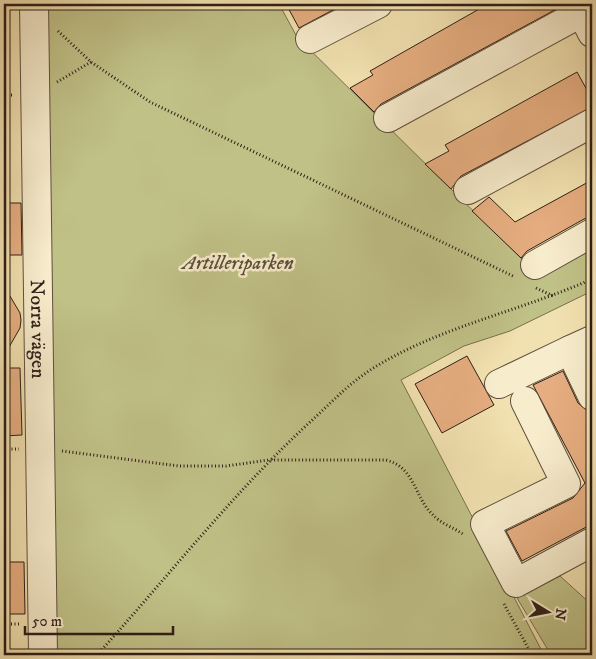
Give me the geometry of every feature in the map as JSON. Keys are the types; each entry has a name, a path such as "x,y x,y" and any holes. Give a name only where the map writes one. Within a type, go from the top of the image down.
{"lane":[{"path":"310,39 378,4"},
{"name":"Norra vägen","path":"34,7 43,655"},
{"path":"388,118 583,17"},
{"path":"468,190 592,123"},
{"path":"528,276 592,233"},
{"path":"499,384 581,345 592,396"},
{"path":"525,401 566,484 485,524 516,583 592,542"}],"path":[{"path":"34,7 91,62 150,102 528,276 554,296"},
{"path":"35,94 91,62"},
{"path":"97,655 269,460 346,389 375,367 460,327 554,296 592,279"},
{"path":"40,449 86,452 179,466 226,466 269,460 386,460 398,463 433,515 466,535"},
{"path":"499,595 532,655"}],"green space":[{"name":"Artilleriparken","path":"34,4 279,4 297,37 526,263 592,242 592,291 510,331 464,346 401,380 544,655 43,655"},
{"path":"560,576 592,605 592,647 574,655 551,655 517,598"}],"building":[{"path":"286,4 344,4 299,28"},
{"path":"488,4 561,4 562,6 381,104 374,112 350,88 373,75 370,71"},
{"path":"577,72 587,90 592,87 592,107 461,176 451,189 425,164 449,151 445,145"},
{"path":"592,180 592,217 584,219 527,251 521,258 472,211 489,197 515,222"},
{"path":"4,203 21,203 22,255 4,255"},
{"path":"4,286 20,313 21,320 20,328 4,356"},
{"path":"467,356 494,405 442,433 415,384"},
{"path":"4,368 20,368 22,435 4,436"},
{"path":"563,371 578,403 587,410 592,420 592,524 522,561 506,531 573,498 585,483 533,385"},
{"path":"4,562 24,562 25,614 4,614"}]}
